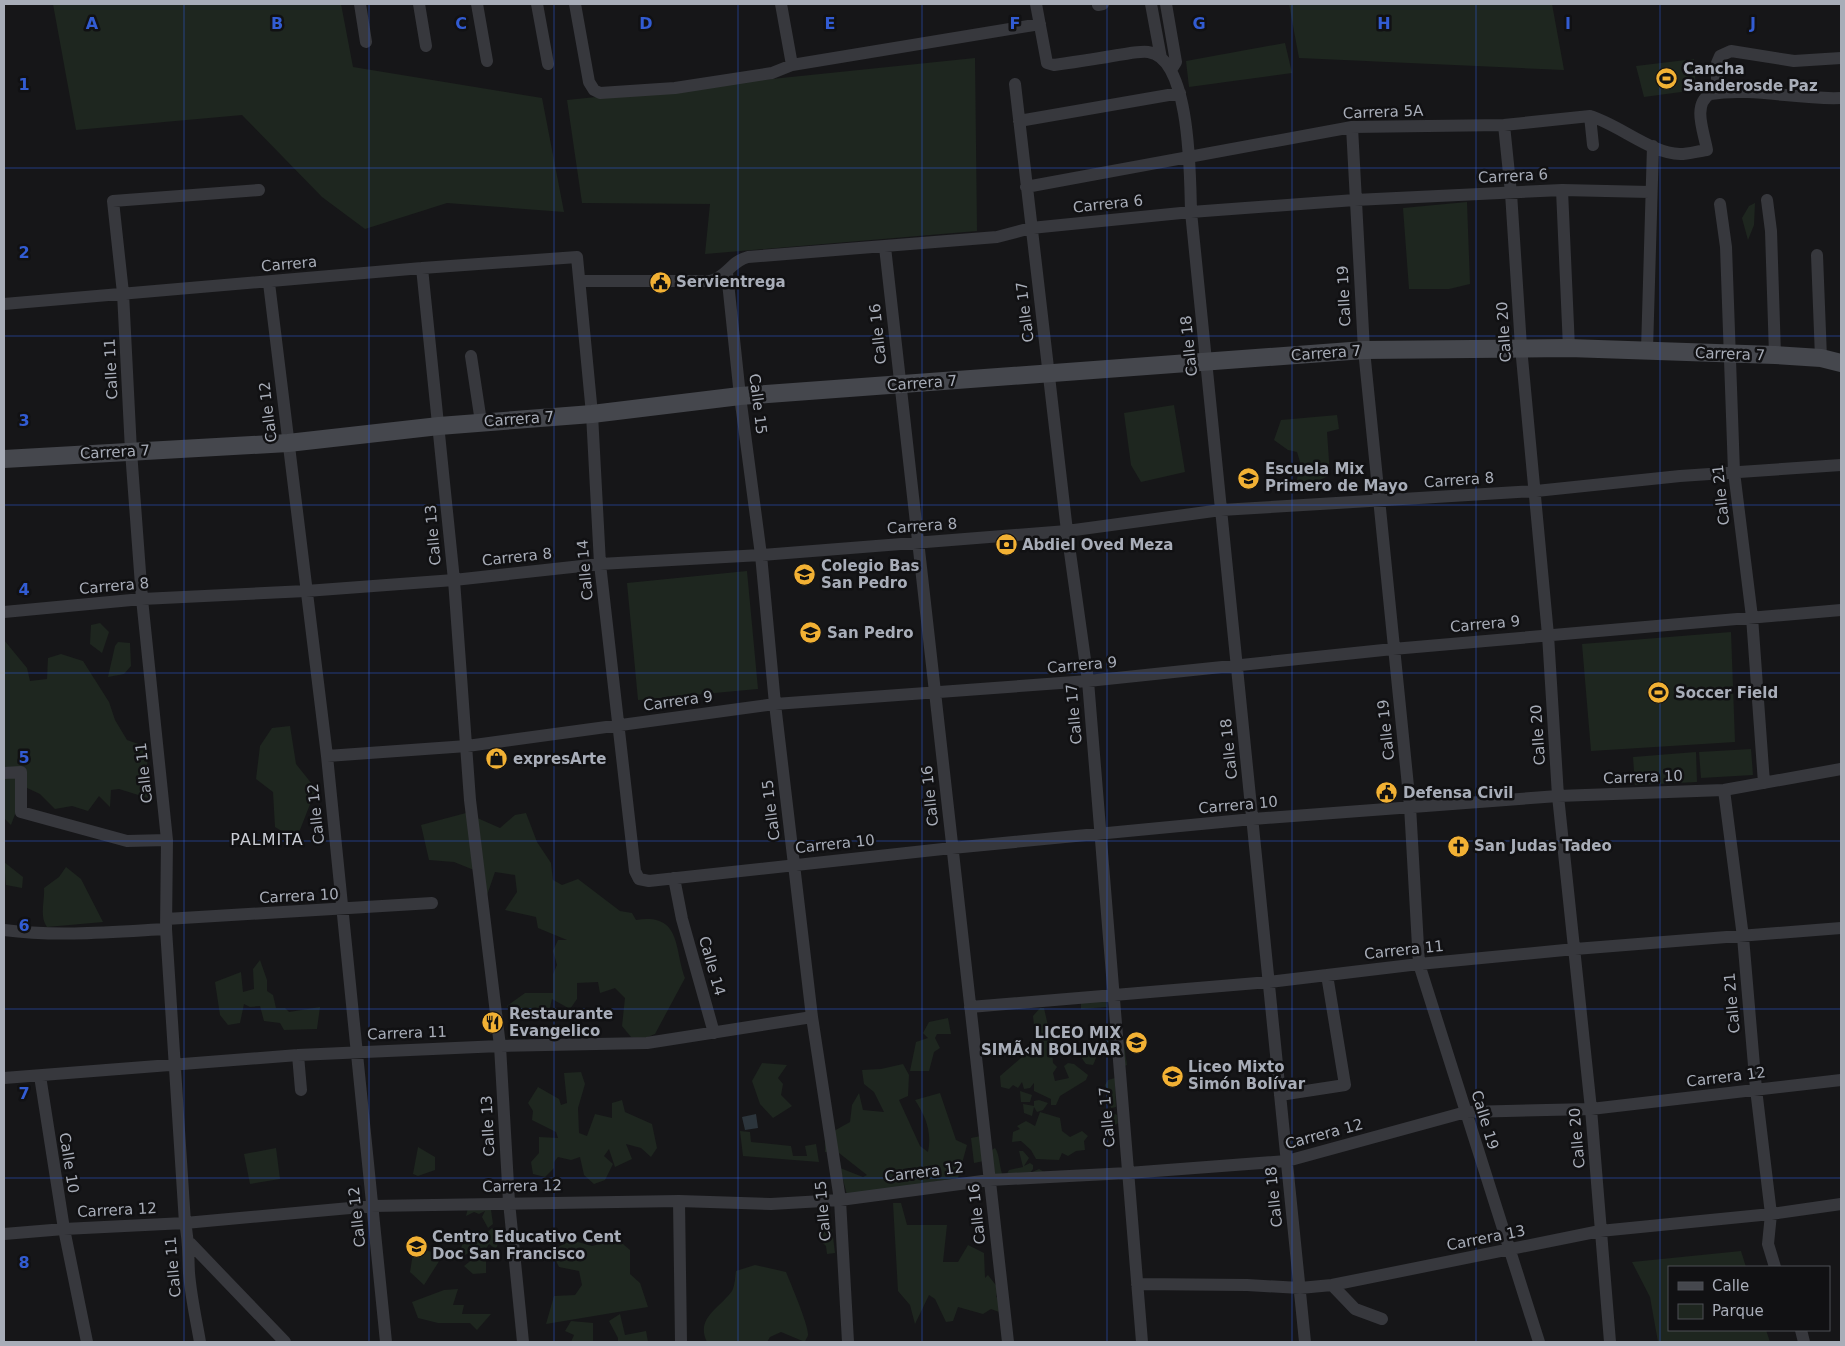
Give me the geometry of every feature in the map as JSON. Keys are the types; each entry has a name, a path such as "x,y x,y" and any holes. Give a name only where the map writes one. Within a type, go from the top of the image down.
{"street":[{"path":"360,4 366,42"},
{"path":"419,4 426,46"},
{"path":"477,4 487,61"},
{"path":"537,4 548,64"},
{"path":"575,4 589,82 594,90 600,93 675,88 772,73 792,65 1040,24"},
{"path":"781,4 792,65"},
{"path":"1036,4 1047,63 1054,65 1150,52 1161,58 1171,70 1176,62 1166,4"},
{"path":"1151,4 1161,58"},
{"path":"1158,44 1172,42"},
{"path":"1841,58 1794,61 1731,52 1720,56 1717,63 1717,93 1774,94 1820,99 1841,98"},
{"name":"Calle 18","path":"1171,70 1180,93 1190,157 1192,212 1206,362 1305,1342"},
{"name":"Calle 17","path":"1015,84 1066,531 1088,681 1112,995 1142,1342"},
{"path":"1019,121 1180,93"},
{"name":"Carrera 5A","path":"1026,187 1352,127 1504,125 1590,116 1602,119 1653,146 1679,154 1707,150 1699,106 1702,98 1717,93"},
{"path":"1590,116 1592,145"},
{"name":"Calle 20","path":"1504,125 1511,192 1521,347 1548,635 1558,796 1591,1109 1610,1342"},
{"name":"Calle 19","path":"1352,127 1364,350 1410,806 1419,964 1508,1250 1539,1342"},
{"path":"1647,350 1650,192 1653,146"},
{"name":"Calle 11","path":"200,1342 191,1288 190,1243 185,1223 166,924 167,840 142,600 131,451 123,293 113,201 259,190"},
{"path":"1562,190 1568,348"},
{"name":"Carrera 6","path":"580,281 710,281 727,273 733,263 748,257 997,237 1031,228 1192,212 1355,200 1511,192 1562,190 1650,192"},
{"path":"1767,200 1771,230 1775,355"},
{"name":"Calle 21","path":"1720,204 1726,247 1734,472 1752,617 1764,783"},
{"name":"Calle 16","path":"885,247 1008,1342"},
{"path":"1817,255 1821,358"},
{"name":"Carrera","path":"4,304 123,293 270,283 422,268 577,257"},
{"name":"Calle 14","path":"577,257 592,414 600,564 617,726 635,870 639,879"},
{"name":"Calle 13","path":"422,268 454,580 468,746 470,800 500,1046 509,1202 522,1342"},
{"name":"Calle 15","path":"727,273 740,396 761,555 775,704 812,1017 840,1200 848,1342"},
{"name":"Calle 12","path":"270,283 327,756 386,1342"},
{"name":"Carrera 7","path":"4,459 288,443 439,426 592,414 740,396 1364,350 1521,347 1647,350 1821,358 1841,363"},
{"path":"471,356 481,422"},
{"name":"Carrera 8","path":"4,612 142,600 306,592 454,580 600,564 761,555 1066,531 1221,510 1380,502 1536,491 1734,472 1841,465"},
{"name":"Carrera 9","path":"327,756 468,746 775,704 1088,681 1393,649 1841,610"},
{"name":"Carrera 10","path":"639,879 649,881 952,848 1410,806 1558,796 1724,790 1841,769"},
{"path":"4,773 22,772 21,812 127,841 167,840"},
{"name":"Calle 21","path":"1724,790 1743,937 1756,1089 1771,1214 1768,1244 1775,1266"},
{"name":"Calle 14","path":"674,878 682,919 714,1033"},
{"name":"Carrera 10","path":"4,930 28,933 84,933 166,924 432,904"},
{"name":"Carrera 11","path":"970,1007 1269,982 1419,964 1575,949 1841,928"},
{"path":"1280,1095 1345,1085 1327,975"},
{"name":"Carrera 11","path":"4,1078 298,1055 500,1046 647,1043 812,1017"},
{"path":"298,1055 301,1090"},
{"name":"Calle 10","path":"40,1076 64,1229 87,1342"},
{"name":"Carrera 12","path":"4,1234 185,1223 372,1206 509,1202 679,1201 771,1204 840,1200 990,1180 1128,1173 1287,1161 1466,1112 1591,1109 1841,1080"},
{"path":"679,1201 681,1342"},
{"name":"Carrera 13","path":"1137,1284 1247,1285 1300,1288 1332,1285 1600,1231 1771,1214 1841,1204"},
{"path":"190,1243 284,1342"},
{"path":"1332,1285 1355,1309 1382,1319"}],"green space":[{"path":"53,4 341,4 353,67 542,98 564,212 447,203 365,229 322,197 242,115 76,130"},
{"path":"1289,4 1552,4 1564,70 1299,58"},
{"path":"1285,43 1292,73 1189,87 1186,61"},
{"path":"975,58 977,231 705,254 710,204 582,203 567,100"},
{"name":"Cancha Sanderosde Paz","path":"1694,59 1696,90 1644,97 1636,66"},
{"path":"1467,202 1470,284 1449,289 1409,289 1403,208"},
{"path":"1755,203 1754,225 1748,240 1742,218 1749,206"},
{"path":"1174,405 1185,472 1141,482 1131,465 1124,413"},
{"path":"1337,415 1339,429 1327,432 1330,475 1312,484 1297,480 1300,462 1297,452 1288,450 1274,440 1281,420"},
{"path":"747,571 758,689 638,700 627,583"},
{"path":"100,623 109,632 102,653 90,644 91,625"},
{"name":"Soccer Field","path":"1731,632 1735,742 1591,751 1582,644"},
{"path":"4,640 27,668 30,681 47,679 48,658 61,654 83,661 109,702 115,720 127,740 147,747 148,798 119,789 111,790 110,807 99,796 88,811 72,806 55,809 40,794 25,787 11,825 4,818"},
{"path":"118,642 130,643 131,666 124,674 108,677 115,646"},
{"path":"290,726 296,764 316,789 296,840 275,827 273,792 256,779 260,746 272,728"},
{"path":"1751,749 1753,775 1701,778 1699,752"},
{"path":"1696,752 1697,782 1635,785 1633,757"},
{"path":"466,813 500,828 515,815 526,813 537,842 551,863 553,880 562,885 578,879 620,911 632,913 636,920 651,919 662,922 669,928 677,945 685,978 655,1034 645,1038 631,1037 622,1026 625,998 615,988 600,993 598,982 577,983 577,999 570,1009 552,999 549,1012 536,1018 528,1013 520,1018 514,1018 507,1006 525,993 553,993 553,974 557,965 553,951 558,940 567,940 538,928 536,917 505,910 517,892 515,875 495,872 486,898 479,872 454,862 429,860 421,825"},
{"path":"4,862 23,877 22,888 6,885"},
{"path":"66,867 81,879 103,922 47,927 43,918 44,888 59,877"},
{"path":"260,960 267,980 267,991 273,995 276,1008 285,1008 289,1012 320,1007 317,1029 284,1030 280,1023 264,1021 260,1006 250,1007 244,1004 240,1023 228,1025 220,1015 215,982 241,972 243,992 254,989 253,969"},
{"path":"1106,1001 1107,1007 1081,1009 1081,1003"},
{"path":"1040,1008 1044,1008 1051,1039 1063,1046 1067,1055 1057,1051 1056,1047 1052,1052 1053,1063 1057,1067 1053,1073 1055,1081 1069,1078 1064,1066 1068,1063 1074,1064 1088,1075 1086,1080 1060,1096 1056,1105 1051,1105 1051,1099 1034,1091 1034,1083 1030,1088 1024,1089 1022,1082 1018,1088 1013,1085 1009,1089 1001,1087 1000,1076 1036,1045 1033,1016"},
{"path":"948,1018 951,1034 937,1034 935,1038 940,1048 934,1052 929,1071 910,1071 916,1042 928,1038 923,1033 929,1022"},
{"path":"1109,1034 1123,1037 1127,1065 1122,1067 1118,1053 1104,1055 1101,1049"},
{"path":"1089,1040 1097,1052 1093,1065 1086,1064 1080,1051 1085,1042"},
{"path":"762,1063 787,1065 778,1078 783,1084 781,1095 792,1106 773,1118 760,1104 752,1081"},
{"path":"903,1064 909,1075 908,1096 899,1100 920,1146 928,1152 929,1131 915,1100 940,1093 956,1140 967,1145 958,1178 847,1195 840,1168 863,1177 867,1175 839,1153 825,1152 825,1136 850,1122 852,1105 859,1093 863,1110 884,1112 874,1092 864,1084 862,1070 881,1069"},
{"path":"581,1072 585,1084 578,1108 579,1133 587,1136 595,1114 612,1118 612,1103 622,1100 625,1112 652,1124 657,1148 651,1157 641,1148 626,1144 632,1159 615,1167 609,1149 604,1156 613,1164 605,1180 594,1184 584,1175 580,1157 571,1160 558,1157 554,1162 554,1168 545,1177 533,1174 531,1162 539,1153 539,1137 558,1138 556,1132 532,1120 533,1111 528,1103 538,1087 559,1099 561,1105 567,1103 564,1073"},
{"path":"1115,1078 1116,1107 1111,1108 1105,1085 1108,1080"},
{"path":"1020,1091 1032,1095 1030,1102 1021,1102"},
{"path":"1039,1100 1048,1103 1043,1110 1037,1112 1034,1107 1032,1116 1024,1113 1023,1104 1034,1106 1034,1101"},
{"path":"1110,1111 1117,1115 1118,1123 1112,1128 1104,1124 1104,1116"},
{"path":"1040,1112 1060,1118 1062,1131 1070,1137 1082,1131 1088,1136 1084,1141 1085,1150 1076,1151 1068,1156 1062,1153 1059,1160 1036,1159 1031,1150 1021,1141 1012,1142 1013,1132 1020,1129 1017,1126 1026,1121 1035,1126"},
{"path":"740,1131 750,1132 751,1142 791,1146 793,1156 807,1156 805,1146 816,1144 819,1162 743,1156"},
{"path":"981,1136 984,1161 974,1163 971,1138"},
{"path":"418,1147 435,1157 435,1170 418,1176 413,1174"},
{"path":"276,1148 280,1179 250,1184 244,1154"},
{"path":"995,1148 1003,1176 996,1178 987,1153"},
{"path":"1019,1151 1023,1151 1029,1158 1024,1166 1030,1163 1033,1165 1030,1173 1039,1169 1046,1173 1005,1177 1009,1170 1023,1167"},
{"path":"893,1203 901,1203 907,1225 947,1225 943,1262 958,1262 968,1245 984,1253 985,1278 988,1275 998,1288 996,1297 1004,1300 1002,1313 991,1309 983,1314 958,1307 953,1321 946,1322 935,1299 929,1295 915,1324 910,1305 898,1291"},
{"path":"468,1208 491,1210 493,1224 488,1228 482,1217 485,1211 479,1214 474,1212 466,1216"},
{"path":"819,1212 830,1212 835,1253 827,1254 826,1246 820,1240"},
{"path":"492,1228 498,1238 496,1249 489,1244 484,1252 470,1252 458,1259 466,1231 484,1235"},
{"path":"617,1239 630,1250 630,1274 640,1283 648,1307 546,1324 554,1296 575,1295 582,1285 579,1271 559,1267 551,1251 571,1240 592,1246"},
{"path":"414,1247 443,1255 424,1285 410,1272"},
{"path":"1741,1251 1746,1266 1668,1266 1668,1331 1766,1331 1770,1342 1658,1342 1650,1297 1632,1262"},
{"path":"479,1254 486,1257 486,1273 473,1274 464,1266"},
{"path":"755,1265 786,1272 808,1330 805,1342 781,1332 770,1337 767,1342 707,1342 704,1334 706,1320 732,1291 736,1271"},
{"path":"458,1289 453,1305 464,1305 462,1314 491,1314 477,1330 470,1323 438,1323 418,1318 412,1302 444,1290"},
{"path":"620,1314 625,1335 646,1331 648,1342 618,1342 618,1338 609,1321"},
{"path":"571,1321 593,1323 593,1342 571,1342 574,1335 565,1331"}],"shaded area":[{"path":"756,1114 758,1128 745,1130 742,1117"}],"place":[{"name":"Cancha Sanderosde Paz","path":"1667,78"},
{"name":"Servientrega","path":"660,282"},
{"name":"Escuela Mix Primero de Mayo","path":"1249,478"},
{"name":"Abdiel Oved Meza","path":"1006,545"},
{"name":"Colegio Bas San Pedro","path":"805,575"},
{"name":"San Pedro","path":"811,633"},
{"name":"Soccer Field","path":"1659,693"},
{"name":"expresArte","path":"497,759"},
{"name":"Defensa Civil","path":"1387,793"},
{"name":"San Judas Tadeo","path":"1458,846"},
{"name":"Restaurante Evangelico","path":"493,1023"},
{"name":"LICEO MIX SIMÃ‹N BOLIVAR","path":"1137,1042"},
{"name":"Liceo Mixto Simón Bolívar","path":"1172,1076"},
{"name":"Centro Educativo Cent Doc San Francisco","path":"416,1246"}],"district":[{"name":"PALMITA","path":"267,839"}]}
